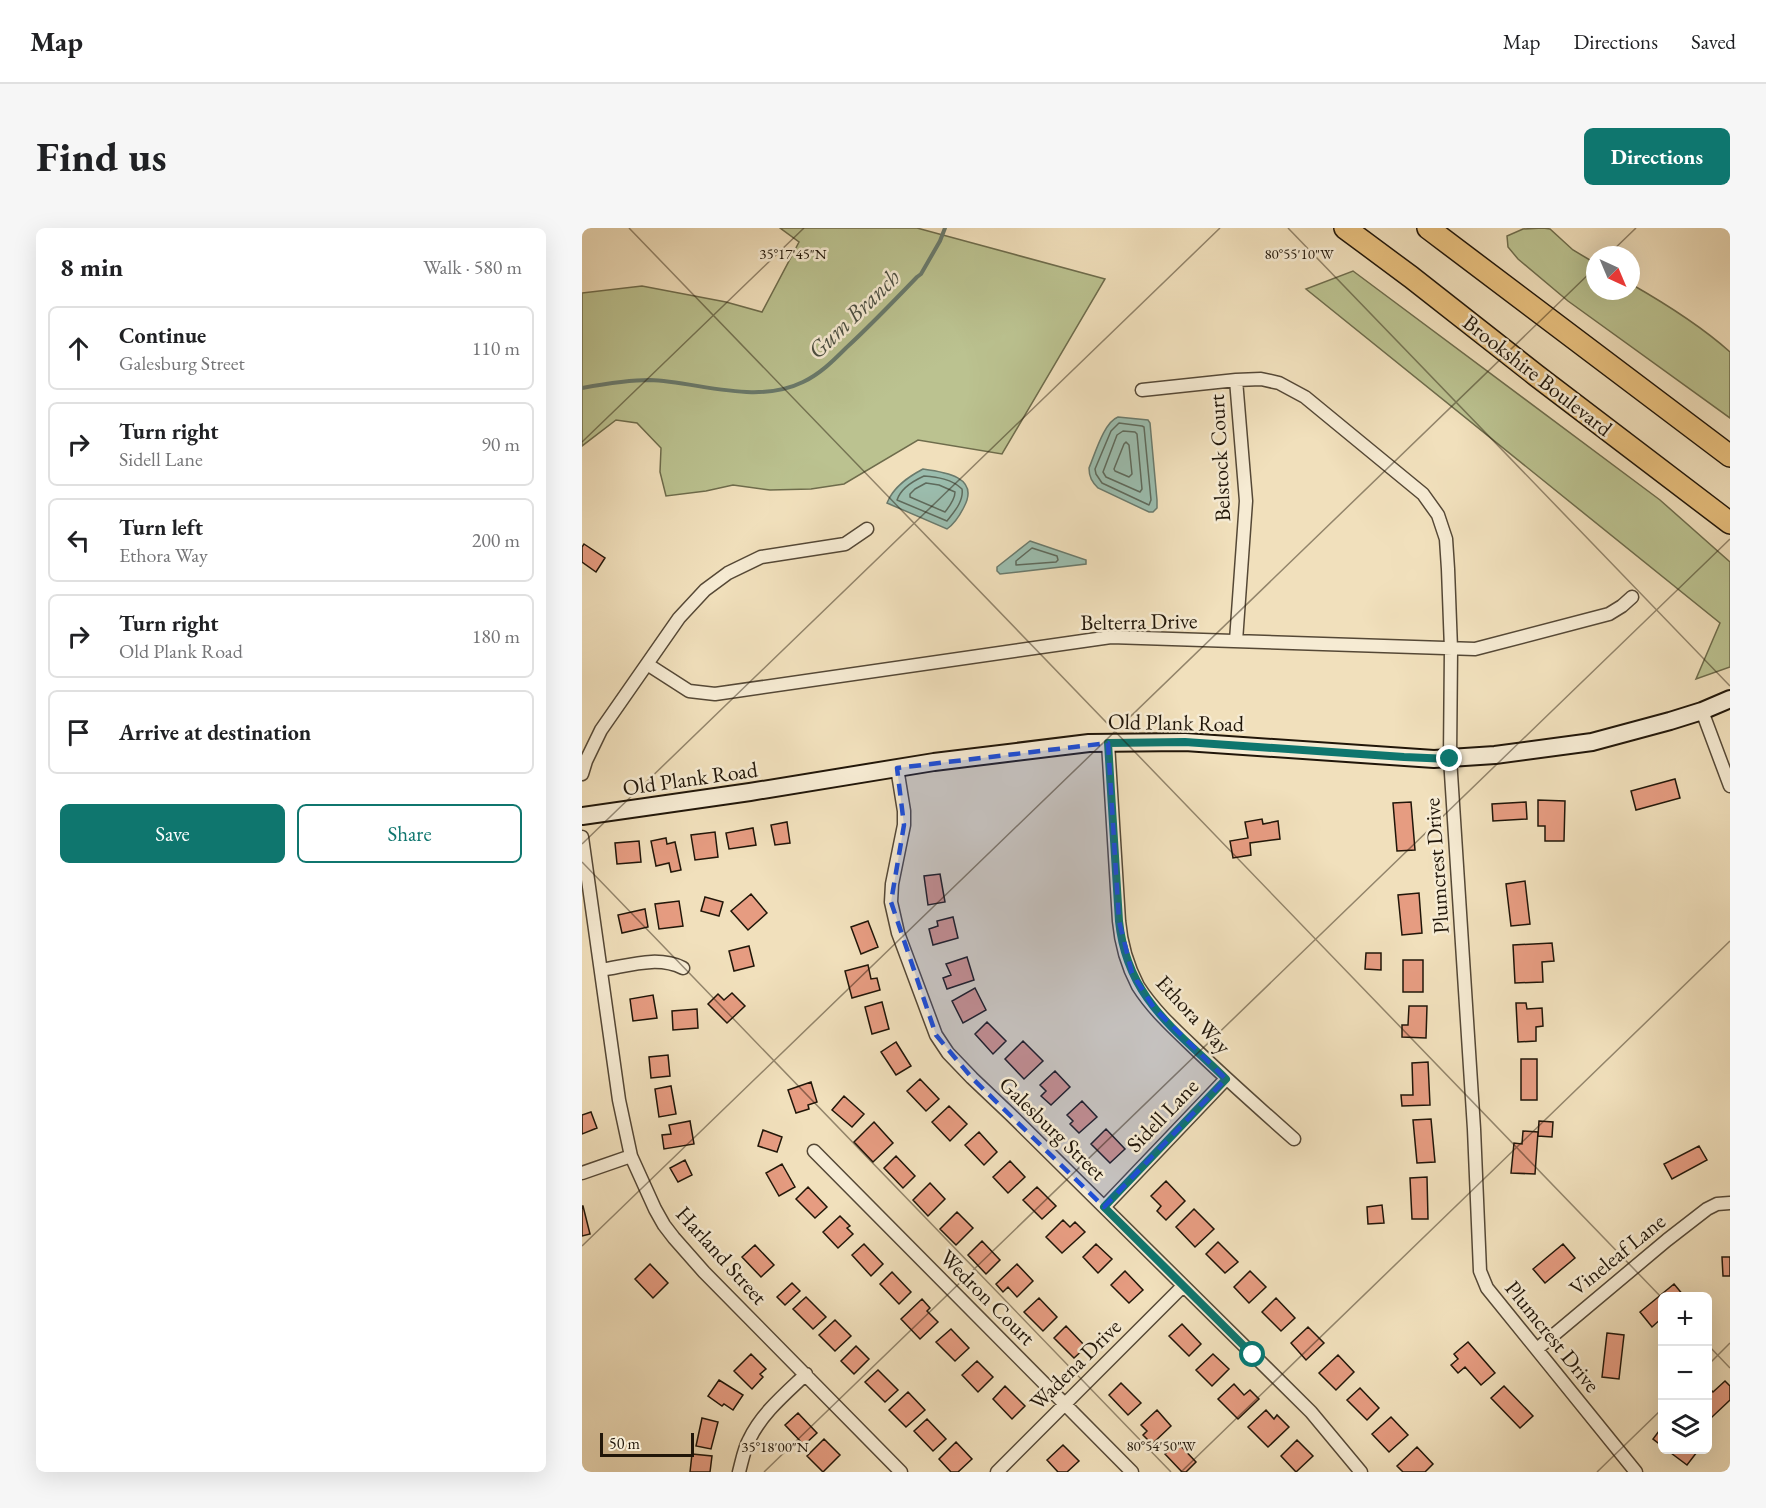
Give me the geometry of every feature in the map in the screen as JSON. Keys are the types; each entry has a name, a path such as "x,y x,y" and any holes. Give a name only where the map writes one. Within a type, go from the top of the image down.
{"highway":[{"name":"Brookshire Boulevard","path":"1345,228 1730,523"},
{"path":"1428,228 1730,456"},
{"path":"1688,491 1700,490 1712,493 1730,507"}],"street":[{"name":"Plumcrest Drive","path":"1142,390 1236,380 1260,379 1279,383 1305,397 1423,494 1438,514 1446,539 1451,649 1450,759 1474,1129 1480,1271 1487,1288 1636,1472"},
{"name":"Belstock Court","path":"1236,380 1246,501 1236,641"},
{"path":"582,774 602,730 679,618 705,590 728,573 761,557 845,544 867,530"},
{"name":"Belterra Drive","path":"648,664 689,691 715,694 1111,638 1475,649 1609,614 1632,597"},
{"name":"Old Plank Road","path":"582,816 997,753 1108,743 1185,742 1450,759 1522,752 1592,742 1702,711 1730,699"},
{"path":"1702,711 1730,786"},
{"name":"Ethora Way","path":"1108,743 1119,921 1127,960 1138,985 1154,1008 1226,1079 1294,1139"},
{"name":"Galesburg Street","path":"897,768 904,825 892,884 891,902 898,933 936,1035 948,1053 972,1078 1311,1412 1360,1472"},
{"name":"Harland Street","path":"582,837 619,1100 631,1156 655,1209 674,1238 704,1272 901,1472"},
{"path":"601,970 659,961 683,968"},
{"name":"Sidell Lane","path":"1104,1207 1226,1079"},
{"name":"Wedron Court","path":"814,1151 1132,1472"},
{"path":"582,1173 631,1156"},
{"name":"Vineleaf Lane","path":"1537,1349 1658,1247 1707,1209 1718,1204 1730,1203"},
{"name":"Wadena Drive","path":"997,1472 1184,1286"},
{"path":"739,1472 748,1442 756,1427 806,1374"}],"highlighted area":[{"path":"1108,743 1119,921 1132,973 1154,1008 1226,1079 1104,1207 972,1078 936,1035 891,902 904,825 897,768"}],"green space":[{"path":"780,228 917,228 1105,279 1002,454 918,440 844,484 811,489 770,490 733,485 666,496 660,472 661,448 637,423 616,420 582,446 582,293 642,286 726,302 762,312 799,242"},
{"path":"1523,229 1550,229 1573,250 1586,258 1586,300 1640,300 1640,289 1682,315 1730,352 1730,418 1568,301 1518,259 1508,247 1507,236"},
{"path":"1353,271 1660,500 1730,562 1730,667 1696,679 1720,623 1306,289"}],"water":[{"path":"1118,417 1148,420 1150,423 1157,500 1157,508 1153,512 1098,488 1090,477 1089,468 1100,439 1108,425"},
{"path":"923,469 950,474 964,483 967,489 968,497 964,507 947,529 887,503 902,483"},
{"path":"1030,541 1086,560 1086,564 1000,574 997,571 997,567"}],"building":[{"path":"584,544 605,558 596,572 582,562"},
{"path":"1675,779 1680,798 1636,810 1631,791"},
{"path":"1538,800 1565,801 1564,841 1545,841 1545,826 1538,826"},
{"path":"1411,802 1415,850 1397,851 1393,803"},
{"path":"1526,802 1527,819 1493,821 1492,804"},
{"path":"1262,819 1263,824 1278,821 1280,839 1250,843 1251,855 1233,858 1230,841 1248,838 1245,822"},
{"path":"787,822 790,843 775,845 771,825"},
{"path":"753,828 756,845 729,849 726,833"},
{"path":"715,832 718,857 695,860 691,835"},
{"path":"666,838 667,844 675,842 681,870 671,872 669,863 656,866 651,841"},
{"path":"639,841 641,862 617,864 615,843"},
{"path":"940,874 945,902 928,905 924,876"},
{"path":"1525,881 1530,924 1511,926 1506,884"},
{"path":"1419,893 1422,933 1402,935 1398,895"},
{"path":"751,894 767,913 748,930 731,911"},
{"path":"705,897 723,902 719,916 701,911"},
{"path":"679,901 683,926 659,929 655,904"},
{"path":"645,909 648,927 622,933 618,915"},
{"path":"953,917 958,938 933,945 929,929 938,926 937,921"},
{"path":"868,921 878,947 861,954 851,927"},
{"path":"1552,943 1554,961 1542,962 1543,982 1515,983 1513,945"},
{"path":"749,946 754,966 734,971 729,951"},
{"path":"1366,953 1381,953 1381,970 1365,969"},
{"path":"967,957 974,980 947,989 943,978 951,975 946,964"},
{"path":"1403,960 1423,960 1423,992 1403,992"},
{"path":"868,965 871,979 877,978 880,990 852,998 845,971"},
{"path":"975,988 986,1010 963,1023 952,1001"},
{"path":"732,993 745,1006 727,1023 708,1004 718,994 724,1000"},
{"path":"653,995 657,1018 633,1021 630,999"},
{"path":"882,1002 889,1029 872,1034 865,1007"},
{"path":"1516,1003 1526,1003 1527,1009 1542,1008 1543,1026 1536,1027 1536,1041 1518,1042"},
{"path":"1409,1006 1427,1006 1426,1038 1402,1037 1402,1025 1408,1025"},
{"path":"697,1009 698,1028 673,1030 672,1011"},
{"path":"987,1022 1006,1041 993,1054 975,1034"},
{"path":"1023,1041 1043,1061 1024,1079 1005,1059"},
{"path":"896,1042 911,1066 896,1075 881,1052"},
{"path":"668,1055 670,1076 651,1078 649,1057"},
{"path":"1521,1059 1537,1059 1537,1100 1521,1100"},
{"path":"1428,1062 1430,1105 1402,1106 1401,1095 1413,1095 1412,1063"},
{"path":"1055,1071 1070,1087 1051,1105 1041,1096 1046,1091 1040,1085"},
{"path":"920,1079 939,1099 926,1111 907,1091"},
{"path":"811,1082 817,1102 808,1105 809,1109 796,1113 788,1090"},
{"path":"671,1086 676,1114 659,1117 655,1089"},
{"path":"844,1096 864,1114 852,1127 832,1110"},
{"path":"1082,1101 1097,1117 1079,1133 1070,1124 1073,1121 1067,1115"},
{"path":"949,1106 967,1124 950,1141 932,1122"},
{"path":"591,1112 597,1128 582,1134 582,1115"},
{"path":"1431,1119 1435,1162 1417,1163 1413,1120"},
{"path":"690,1121 694,1144 664,1149 662,1135 671,1134 669,1125"},
{"path":"1539,1121 1553,1122 1552,1137 1538,1136"},
{"path":"874,1122 893,1143 873,1162 854,1142"},
{"path":"1106,1129 1125,1149 1110,1163 1091,1144"},
{"path":"763,1130 782,1137 777,1152 758,1146"},
{"path":"1523,1131 1538,1132 1535,1174 1511,1173 1514,1143 1522,1144"},
{"path":"979,1132 997,1152 984,1165 965,1145"},
{"path":"1699,1146 1707,1160 1672,1179 1664,1164"},
{"path":"896,1156 915,1176 903,1188 884,1168"},
{"path":"685,1160 692,1175 678,1182 670,1168"},
{"path":"1010,1161 1025,1177 1008,1193 993,1177"},
{"path":"782,1164 795,1187 779,1196 766,1173"},
{"path":"1427,1177 1428,1219 1412,1219 1410,1178"},
{"path":"1166,1181 1185,1201 1166,1220 1157,1211 1161,1206 1151,1196"},
{"path":"930,1183 945,1199 928,1216 913,1200"},
{"path":"808,1187 827,1207 815,1218 796,1199"},
{"path":"1037,1187 1056,1206 1042,1219 1023,1200"},
{"path":"1382,1205 1384,1223 1368,1224 1367,1207"},
{"path":"582,1206 590,1234 582,1236"},
{"path":"1194,1209 1214,1229 1195,1247 1176,1227"},
{"path":"957,1212 973,1228 956,1245 940,1229"},
{"path":"840,1216 850,1226 847,1228 853,1234 838,1248 823,1232"},
{"path":"1063,1220 1070,1227 1075,1222 1085,1232 1062,1253 1046,1237"},
{"path":"982,1241 1000,1260 986,1274 968,1255"},
{"path":"1218,1242 1238,1262 1225,1273 1206,1254"},
{"path":"864,1244 883,1264 871,1276 852,1255"},
{"path":"1096,1244 1112,1259 1098,1273 1083,1257"},
{"path":"1563,1244 1575,1258 1545,1283 1533,1269"},
{"path":"755,1245 774,1265 761,1277 742,1257"},
{"path":"1722,1257 1730,1257 1730,1276 1723,1276"},
{"path":"650,1264 668,1283 653,1298 635,1279"},
{"path":"1017,1264 1033,1281 1017,1297 1008,1287 1003,1292 996,1284"},
{"path":"1125,1271 1143,1290 1129,1303 1111,1285"},
{"path":"1250,1271 1266,1287 1249,1303 1234,1287"},
{"path":"892,1272 911,1292 899,1304 880,1284"},
{"path":"792,1283 800,1291 785,1305 777,1297"},
{"path":"1674,1284 1681,1292 1664,1292"},
{"path":"806,1297 826,1317 813,1329 793,1309"},
{"path":"1658,1297 1658,1322 1652,1327 1640,1312"},
{"path":"1039,1298 1057,1317 1043,1331 1024,1312"},
{"path":"1276,1298 1295,1318 1281,1331 1262,1312"},
{"path":"922,1299 930,1308 927,1311 938,1322 920,1339 901,1319"},
{"path":"835,1320 851,1336 835,1351 819,1335"},
{"path":"1182,1324 1201,1344 1189,1356 1169,1336"},
{"path":"1066,1326 1086,1347 1074,1358 1054,1338"},
{"path":"1308,1327 1324,1343 1306,1360 1291,1343"},
{"path":"951,1329 969,1348 955,1361 936,1342"},
{"path":"1607,1333 1624,1335 1619,1379 1602,1377"},
{"path":"1468,1342 1495,1373 1481,1385 1465,1367 1458,1373 1451,1365 1458,1359 1454,1354"},
{"path":"856,1346 869,1359 854,1374 841,1361"},
{"path":"751,1354 766,1369 760,1374 763,1377 752,1389 734,1371"},
{"path":"1213,1354 1229,1369 1212,1386 1196,1370"},
{"path":"1338,1355 1354,1372 1336,1390 1319,1373"},
{"path":"977,1361 993,1377 978,1392 962,1375"},
{"path":"878,1370 898,1390 885,1402 865,1382"},
{"path":"719,1380 743,1395 733,1410 724,1404 722,1406 708,1396"},
{"path":"1725,1381 1730,1386 1730,1400 1712,1417 1712,1391"},
{"path":"1121,1383 1141,1403 1128,1415 1109,1395"},
{"path":"1234,1384 1244,1395 1250,1390 1259,1399 1238,1419 1218,1399"},
{"path":"1005,1386 1025,1406 1012,1419 993,1399"},
{"path":"1504,1386 1533,1416 1520,1428 1491,1398"},
{"path":"1360,1388 1379,1408 1367,1420 1347,1400"},
{"path":"908,1392 925,1410 906,1427 889,1410"},
{"path":"1157,1410 1171,1426 1152,1444 1143,1435 1147,1431 1141,1425"},
{"path":"1266,1410 1274,1419 1277,1415 1289,1427 1268,1447 1248,1427"},
{"path":"798,1413 817,1433 804,1445 785,1425"},
{"path":"1391,1417 1408,1435 1389,1452 1372,1434"},
{"path":"702,1418 718,1422 711,1449 696,1446"},
{"path":"927,1419 946,1439 933,1451 914,1431"},
{"path":"1658,1432 1658,1443 1653,1439"},
{"path":"824,1439 840,1455 823,1472 807,1456"},
{"path":"1297,1440 1313,1456 1296,1472 1281,1456"},
{"path":"956,1442 972,1459 958,1472 951,1472 939,1459"},
{"path":"1177,1442 1196,1462 1186,1472 1182,1472 1165,1454"},
{"path":"1063,1445 1079,1461 1067,1472 1058,1472 1047,1460"},
{"path":"1417,1447 1433,1464 1425,1472 1403,1472 1397,1466"},
{"path":"692,1454 712,1456 710,1472 690,1472"},
{"path":"1672,1454 1695,1454 1687,1465"}],"waterway":[{"name":"Gum Branch","path":"582,388 624,381 650,380 727,390 766,392 785,389 803,382 831,362 921,274 945,228"}],"route":[{"path":"1253,1355 1104,1207 1226,1079 1154,1008 1138,985 1127,960 1120,934 1108,743 1185,742 1450,759"}]}
